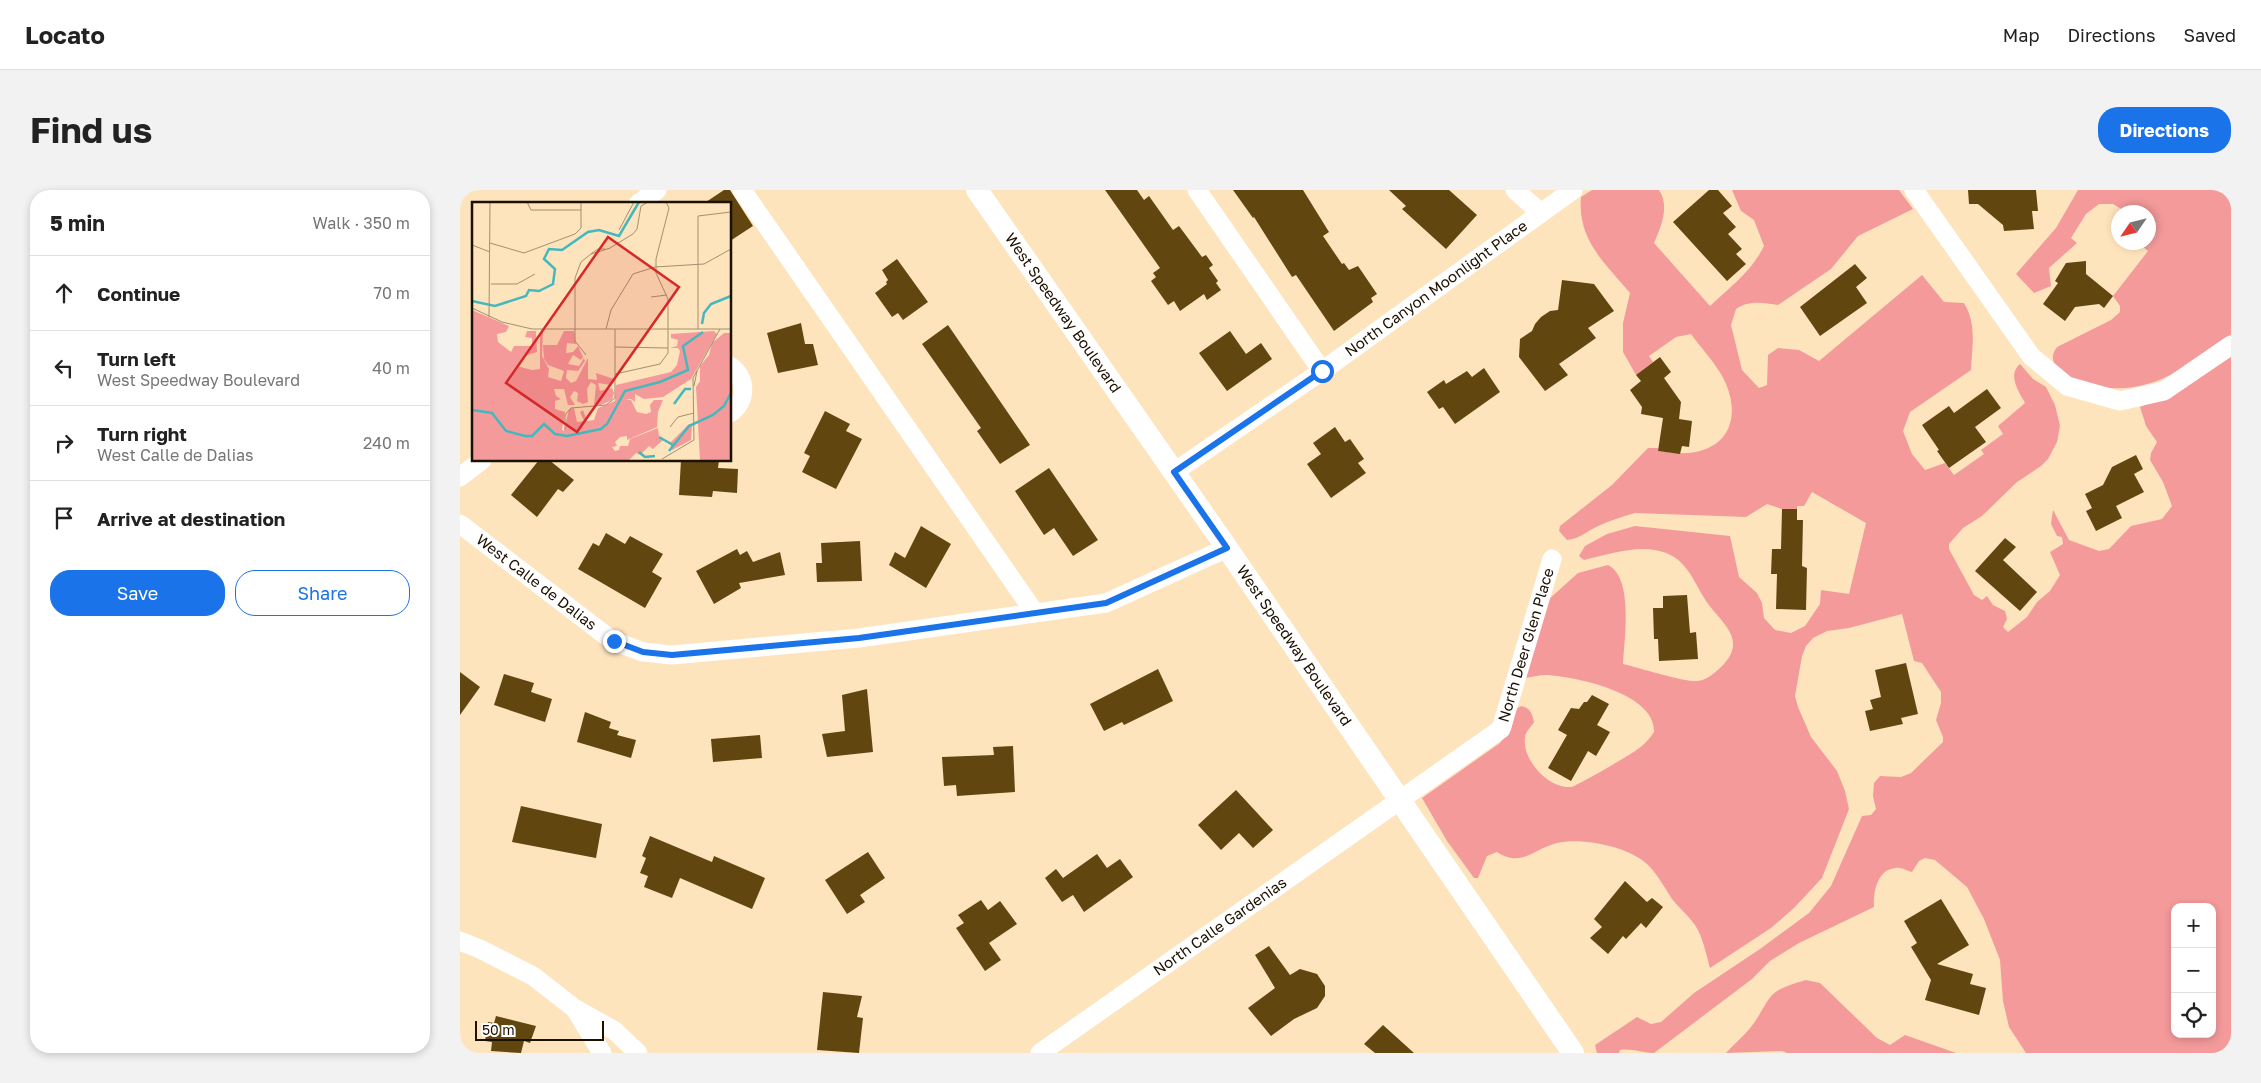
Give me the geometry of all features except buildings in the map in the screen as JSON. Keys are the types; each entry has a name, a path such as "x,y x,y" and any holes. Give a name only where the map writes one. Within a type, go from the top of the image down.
{"main road":[{"name":"West Speedway Boulevard","path":"977,190 1227,548 1573,1053"}],"street":[{"path":"641,202 656,190"},
{"path":"742,190 1036,613"},
{"path":"1197,190 1322,371"},
{"path":"1515,190 1540,213"},
{"name":"North Canyon Moonlight Place","path":"1174,472 1322,371 1573,190"},
{"path":"1914,190 2031,356 2067,386 2120,401 2164,391 2231,345"},
{"path":"731,367 740,377 743,386 739,404 731,412"},
{"path":"460,477 481,461"},
{"name":"West Calle de Dalias","path":"460,524 614,641 643,652 672,655 859,638 1106,603 1227,548"},
{"name":"North Deer Glen Place","path":"1401,800 1501,729 1552,559"},
{"name":"North Calle Gardenias","path":"1040,1053 1401,800"},
{"path":"460,941 480,949 532,976 574,1008 615,1031 638,1053"},
{"path":"574,1008 602,1053"}],"shaded area":[{"path":"1592,190 1659,190 1664,203 1664,210 1662,223 1654,243 1710,306 1747,271 1764,246 1754,220 1741,211 1732,190 1899,190 1913,209 1858,236 1831,269 1778,305 1751,303 1736,309 1731,325 1742,370 1759,388 1767,385 1768,355 1778,348 1799,350 1819,361 1922,275 1944,302 1964,303 1971,319 1972,327 1971,370 1910,412 1903,431 1912,454 1925,470 1945,463 1954,475 1984,454 1981,450 2003,434 1998,426 2025,403 2017,389 2014,378 2016,368 2020,364 2033,379 2046,387 2055,405 2060,426 2057,442 2048,459 2017,482 1982,516 1963,528 1949,544 1949,549 1974,595 1982,600 1987,596 1993,605 2005,611 2007,619 2003,627 2008,632 2027,617 2037,602 2050,591 2060,575 2050,552 2063,544 2062,537 2057,536 2051,524 2053,510 2069,540 2099,551 2109,549 2131,526 2162,519 2172,506 2163,482 2150,460 2151,453 2157,442 2146,426 2140,407 2180,391 2231,357 2231,1053 2026,1053 2009,1027 2003,1001 2000,960 1984,919 1967,887 1935,860 1925,858 1919,861 1912,872 1898,868 1890,869 1884,873 1880,877 1874,895 1874,907 1799,943 1770,961 1752,979 1654,1053 1620,1050 1619,1053 1597,1053 1595,1045 1637,1017 1651,1024 1661,1022 1694,993 1760,949 1809,913 1831,886 1862,816 1871,815 1876,809 1873,796 1874,783 1880,776 1901,777 1911,773 1943,742 1943,737 1936,720 1941,703 1941,692 1922,663 1914,661 1902,614 1849,628 1827,631 1813,638 1806,646 1802,656 1795,696 1811,737 1837,771 1845,791 1849,809 1822,878 1794,908 1771,928 1710,968 1702,940 1695,925 1672,899 1650,867 1632,854 1606,845 1568,841 1557,843 1521,858 1506,856 1497,852 1487,856 1478,878 1474,878 1447,841 1422,798 1500,743 1511,730 1516,709 1521,706 1530,711 1534,722 1525,736 1525,746 1532,763 1546,778 1562,786 1571,787 1593,776 1640,747 1654,732 1651,718 1642,707 1628,697 1611,689 1593,683 1558,676 1543,675 1526,678 1548,600 1578,573 1608,565 1616,572 1621,583 1626,610 1623,664 1672,677 1697,681 1712,674 1729,658 1733,649 1733,640 1730,632 1706,601 1687,569 1674,557 1655,550 1637,549 1584,560 1579,556 1585,546 1607,534 1635,526 1730,536 1739,577 1757,593 1762,603 1764,618 1775,630 1791,633 1805,626 1820,604 1821,590 1849,594 1866,523 1812,492 1804,506 1797,506 1797,509 1782,509 1767,504 1746,517 1635,513 1596,527 1579,537 1567,540 1559,531 1560,526 1612,485 1648,448 1681,453 1703,450 1721,439 1727,431 1732,413 1729,394 1723,378 1691,334 1676,337 1649,356 1653,362 1636,375 1623,352 1623,323 1630,293 1602,261 1595,250 1583,226 1581,197"},
{"path":"2078,190 2231,190 2231,335 2186,366 2155,382 2120,388 2101,387 2075,380 2066,375 2054,363 2053,354 2055,350 2057,347 2111,320 2120,312 2120,306 2113,296 2148,251 2147,250 2156,250 2156,205 2099,204 2086,214 2071,238 2077,243 2049,268 2051,286 2034,293 2016,274 2056,228"},
{"path":"1806,980 1820,983 1877,1038 1890,1045 1905,1035 1956,1053 1787,1053 1782,1051 1726,1053 1751,1027 1771,996 1782,988"}],"route":[{"path":"614,641 643,652 672,655 859,638 1106,603 1227,548 1174,472 1322,371"}]}
